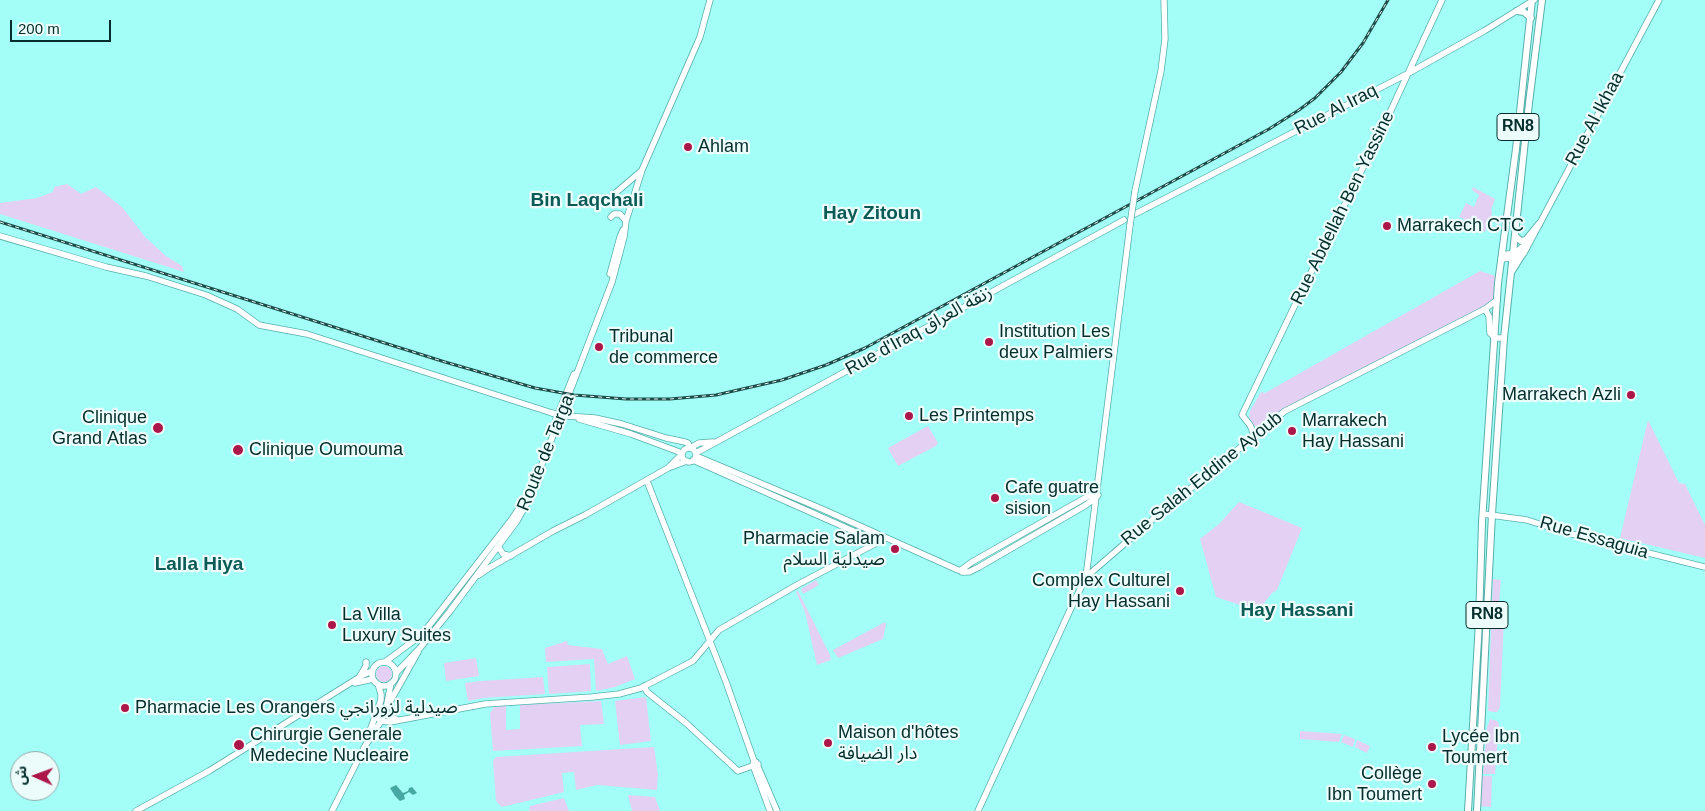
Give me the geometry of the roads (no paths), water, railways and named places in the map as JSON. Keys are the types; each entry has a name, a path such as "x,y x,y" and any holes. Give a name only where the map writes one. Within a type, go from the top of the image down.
{"main road":[{"name":"RN8","path":"1468,811 1483,514 1497,300 1533,0"},
{"name":"RN8","path":"1477,811 1492,514 1504,338 1542,0"},
{"path":"1517,11 1524,12 1530,18"},
{"path":"1514,236 1521,241 1526,240 1539,224"},
{"path":"1511,272 1522,256"}],"street":[{"name":"Route de Targa","path":"386,662 416,640 428,627 523,502 608,283 619,238 624,228 642,170 701,33 710,0"},
{"path":"978,811 1070,608 1086,577 1095,520 1106,415 1135,191 1161,71 1165,39 1164,0"},
{"name":"Rue Abdellah Ben Yassine","path":"1254,436 1250,425 1242,414 1363,169 1442,0"},
{"name":"Rue Al Iraq","path":"1135,214 1407,74 1533,0"},
{"name":"Rue Al Ikhaa","path":"1522,256 1659,0"},
{"path":"612,196 642,170"},
{"path":"611,217 618,214 623,216 626,221"},
{"name":"Rue d'Iraq زنقة العراق","path":"668,468 693,458 715,442 1124,220"},
{"name":"Route de Targa","path":"396,673 420,648 522,514 612,282 624,237 624,228"},
{"path":"0,236 183,288 222,301 259,325 307,334 552,413 605,420 666,438 699,443"},
{"name":"Rue Al Ikhaa","path":"1501,257 1512,256 1531,239"},
{"path":"1512,256 1522,256"},
{"name":"Rue Salah Eddine Ayoub","path":"1086,577 1134,535 1292,407 1485,309 1497,300"},
{"path":"1485,309 1489,316 1489,332 1494,338 1504,338"},
{"path":"573,417 674,449 682,453 683,458 703,458 960,571 969,572 979,567 1086,505 1098,495"},
{"path":"685,442 688,443 693,458 878,542"},
{"name":"Rue d'Iraq زنقة العراق","path":"668,468 685,449 699,443 715,442"},
{"path":"703,458 702,454 705,448"},
{"path":"674,449 676,454 675,461"},
{"path":"473,580 553,531 668,468"},
{"path":"647,481 710,642 755,763 770,811"},
{"path":"960,571 972,562 1092,494 1098,495"},
{"path":"1086,505 1091,510 1095,520"},
{"name":"Rue Essaguia","path":"1483,514 1536,522 1570,534 1705,567"},
{"path":"376,716 381,721 390,722 485,704 619,694 644,686 693,661 719,630 886,538"},
{"path":"498,546 503,554 511,556"},
{"path":"332,811 365,746 381,721 420,648"},
{"path":"358,678 365,669 366,662"},
{"path":"136,811 215,767 358,678 372,671 377,664 386,662 393,667 396,673 395,679 385,686 376,682 350,684"},
{"path":"365,746 381,697 372,671"},
{"path":"391,683 386,709 388,716 398,719"},
{"path":"644,686 647,692 686,723 738,771 755,763"},
{"path":"755,763 776,811"}],"water":[{"path":"396,785 403,793 412,787 417,793 413,795 409,792 404,795 405,799 400,801 390,788"}],"railway":[{"path":"0,222 445,362 535,388 574,395 626,399 670,399 716,395 782,380 826,365 865,348 1269,129 1315,98 1341,72 1363,43 1388,0"}],"place":[{"name":"Ahlam","path":"688,147"},
{"name":"Marrakech CTC","path":"1387,226"},
{"name":"Institution Les deux Palmiers","path":"989,342"},
{"name":"Tribunal de commerce","path":"599,347"},
{"name":"Marrakech Azli","path":"1631,395"},
{"name":"Les Printemps","path":"909,416"},
{"name":"Clinique Grand Atlas","path":"158,428"},
{"name":"Marrakech Hay Hassani","path":"1292,431"},
{"name":"Clinique Oumouma","path":"238,450"},
{"name":"Cafe guatre sision","path":"995,498"},
{"name":"Pharmacie Salam صيدلية السلام","path":"895,549"},
{"name":"Complex Culturel Hay Hassani","path":"1180,591"},
{"name":"La Villa Luxury Suites","path":"332,625"},
{"name":"Pharmacie Les Orangers صيدلية لزورانجي","path":"125,708"},
{"name":"Maison d'hôtes دار الضيافة","path":"828,743"},
{"name":"Chirurgie Generale Medecine Nucleaire","path":"239,745"},
{"name":"Lycée Ibn Toumert","path":"1432,747"},
{"name":"Collège Ibn Toumert","path":"1432,784"}],"district":[{"name":"Bin Laqchali","path":"587,201"},
{"name":"Hay Zitoun","path":"872,214"},
{"name":"Lalla Hiya","path":"199,565"},
{"name":"Hay Hassani","path":"1297,611"}]}
